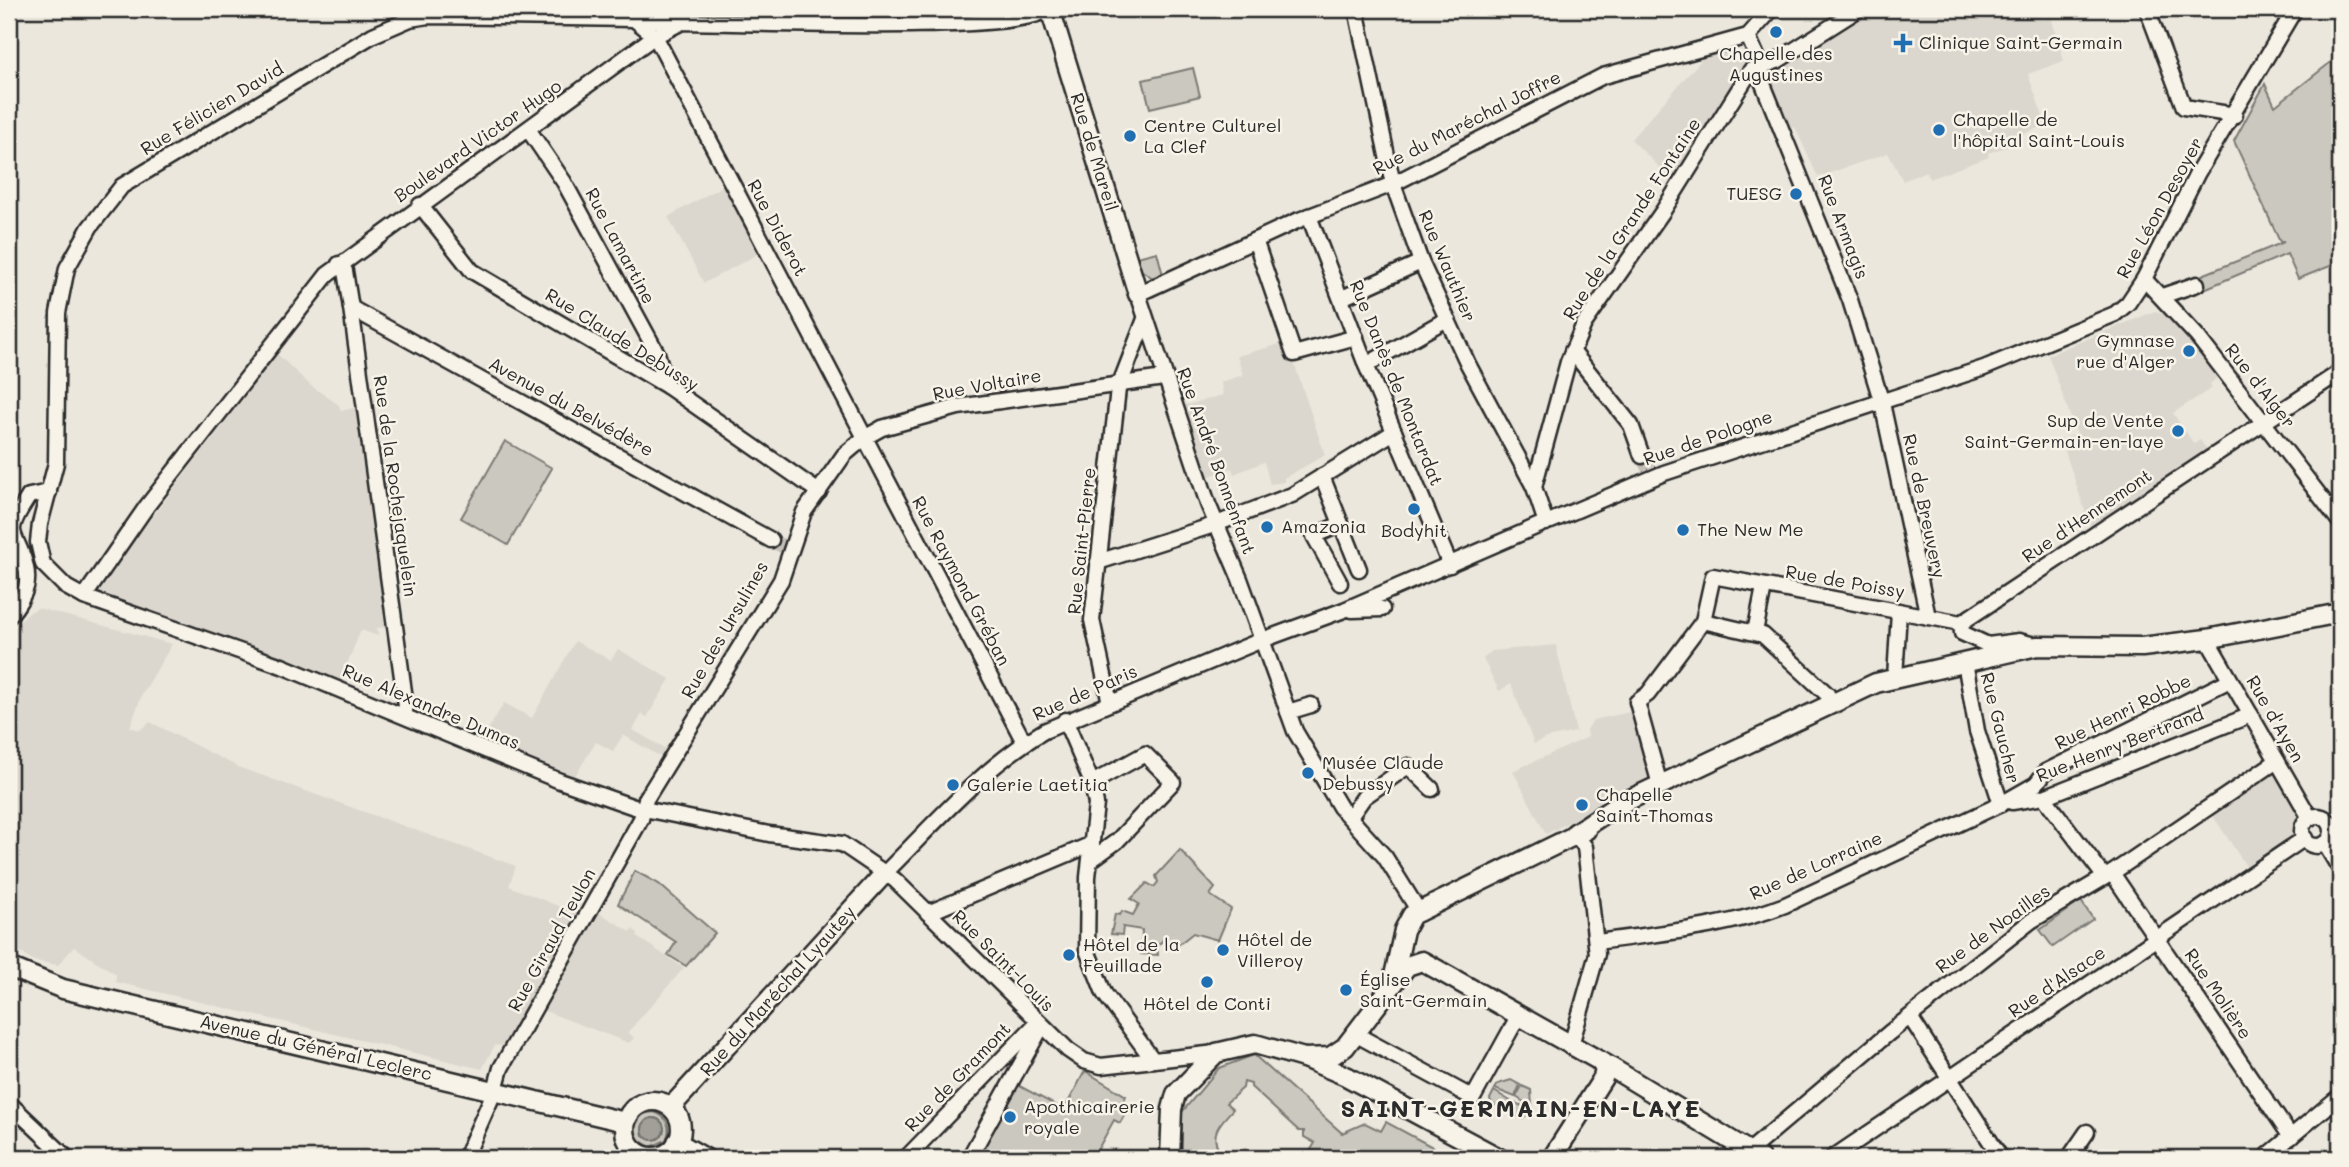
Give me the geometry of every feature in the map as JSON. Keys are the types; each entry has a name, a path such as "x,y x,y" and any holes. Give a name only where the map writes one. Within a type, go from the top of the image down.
{"main road":[{"name":"Rue de Mareil","path":"1049,9 1138,294"},
{"path":"1433,964 1410,937 1416,920 1576,833 1592,829 1656,791 1670,790 1712,763 1875,683 2037,646 2126,649 2207,639 2340,613"},
{"name":"Rue du Maréchal Lyautey","path":"671,1107 884,874"},
{"path":"1392,983 1407,921 1412,915 1416,920"},
{"path":"1304,1058 1330,1057 1350,1040 1407,966 1422,961 1433,964 1571,1045 1602,1072 1624,1076 1753,1156"},
{"name":"Avenue du Général Leclerc","path":"9,967 63,989 625,1122"},
{"path":"1346,1076 1341,1062 1350,1040"},
{"path":"1170,1158 1172,1109 1177,1094 1187,1081 1216,1053 1246,1044 1261,1044 1346,1076 1499,1158"},
{"path":"1552,1158 1602,1072"},
{"path":"648,1101 671,1107 680,1122 677,1142 658,1156 631,1154 625,1122 633,1108 648,1101"},
{"path":"677,1142 705,1158"}],"street":[{"path":"428,16 452,9"},
{"name":"Boulevard Victor Hugo","path":"83,597 147,506 325,277 420,205 655,37 682,22 964,25 1049,9"},
{"name":"Rue Wauthier","path":"1356,9 1393,184 1421,262 1447,319 1534,487 1546,523"},
{"path":"1748,36 1772,9"},
{"name":"Rue de la Grande Fontaine","path":"1534,487 1572,351 1592,310 1656,221 1751,71 1762,68 1860,9"},
{"path":"2147,9 2184,107 2235,115"},
{"name":"Rue Léon Desoyer","path":"1882,403 1994,365 2094,325 2115,314 2128,303 2144,279 2193,181 2235,115 2295,9"},
{"name":"Rue Félicien David","path":"49,492 56,463 58,313 68,268 90,228 122,186 373,35 410,19 428,16 682,22"},
{"path":"634,19 655,37"},
{"name":"Rue du Maréchal Joffre","path":"1138,294 1309,216 1393,184 1603,76 1748,36"},
{"name":"Rue Armagis","path":"1748,36 1762,68 1761,79 1839,266 1882,403"},
{"name":"Rue Diderot","path":"655,37 864,438"},
{"name":"Rue Lamartine","path":"528,129 564,182 657,354 667,386"},
{"name":"Rue Claude Debussy","path":"420,205 472,271 667,386 819,492"},
{"name":"Rue Danès de Montardat","path":"1309,216 1366,365 1450,565"},
{"path":"1255,240 1294,354 1356,337"},
{"path":"1342,298 1421,262"},
{"name":"Rue de la Rochejaquelein","path":"339,264 345,271 351,308 406,706 404,715"},
{"name":"Rue d'Alger","path":"2144,279 2162,296 2340,522"},
{"path":"2162,296 2196,284"},
{"name":"Rue André Bonnenfant","path":"1138,294 1215,524 1262,640 1287,712 1307,756 1340,807 1385,857 1416,920"},
{"name":"Avenue du Belvédère","path":"351,308 782,546"},
{"name":"Rue Saint-Pierre","path":"1111,703 1092,620 1121,383 1145,319"},
{"path":"1366,365 1447,319"},
{"path":"1572,351 1630,425 1642,456"},
{"name":"Rue d'Hennemont","path":"1962,628 2340,372"},
{"name":"Rue Voltaire","path":"864,438 882,428 958,407 1164,378"},
{"name":"Rue de Pologne","path":"1343,610 1685,467 1780,433 1882,403"},
{"name":"Rue de Breuvery","path":"1882,403 1928,617"},
{"path":"1098,562 1215,524 1292,495 1394,432"},
{"name":"Rue des Ursulines","path":"644,808 646,799 780,580 782,546 844,455 864,438"},
{"name":"Rue Raymond Gréban","path":"864,438 1024,743"},
{"path":"1322,476 1359,569"},
{"path":"9,616 25,596 29,580 27,566 13,531 18,514 29,496 49,492"},
{"name":"Rue Alexandre Dumas","path":"49,492 38,542 43,564 66,587 83,597 282,666 560,781 644,808 769,834 842,845 857,852 884,874"},
{"path":"1340,583 1314,536 1341,524"},
{"name":"Rue de Poissy","path":"1703,621 1713,576 1928,617 1962,628 1989,645 2019,641 2037,646"},
{"path":"1755,632 1764,587"},
{"path":"1343,610 1382,609"},
{"name":"Rue de Paris","path":"884,874 954,803 1024,743 1065,720 1343,610"},
{"path":"1895,678 1899,611"},
{"path":"1656,791 1637,702 1648,694 1703,621 1763,635 1828,694 1832,703"},
{"name":"Rue d'Ayen","path":"2207,639 2310,818"},
{"name":"Rue Gaucher","path":"1965,662 1977,731 2001,804"},
{"name":"Rue Henri Robbe","path":"2001,804 2036,785 2045,772 2230,680"},
{"path":"1287,712 1311,705"},
{"name":"Rue Henry Bertrand","path":"2001,804 2044,797 2250,715"},
{"path":"1065,720 1092,783 1096,804 1087,950 1104,993 1153,1060 1216,1053"},
{"path":"1091,860 1117,841 1173,782 1145,754 1092,783"},
{"name":"Rue de Noailles","path":"1753,1156 1910,1017 2031,921 2108,874 2277,761"},
{"path":"1350,817 1364,797 1408,766 1432,789"},
{"name":"Rue Molière","path":"2044,797 2108,874 2157,939 2291,1137"},
{"name":"Rue de Lorraine","path":"1597,942 1669,933 1761,915 2001,804"},
{"name":"Rue Giraud Teulon","path":"465,1158 495,1090 501,1068 583,925 644,808"},
{"path":"2310,818 2335,820 2325,844 2311,845 2305,838 2304,825 2310,818"},
{"path":"1571,1045 1597,954 1585,846 1576,833"},
{"name":"Rue d'Alsace","path":"1832,1158 2305,838"},
{"path":"928,913 1034,871 1092,844"},
{"path":"2325,844 2340,869"},
{"name":"Rue Saint-Louis","path":"884,874 895,880 1068,1050 1101,1066 1153,1060"},
{"path":"1350,1040 1473,1098 1519,1015"},
{"path":"1910,1017 2001,1158"},
{"path":"969,1158 1040,1024"},
{"name":"Rue de Gramont","path":"906,1158 1040,1024"},
{"path":"1186,1057 1187,1081"},
{"path":"2265,1158 2340,1096"},
{"path":"9,1103 67,1158"},
{"path":"2069,1158 2087,1132"}],"shaded area":[{"path":"1876,9 2036,9 2041,20 2051,17 2064,61 2028,74 2046,125 2010,139 2012,145 1988,153 1989,157 1929,179 1926,171 1903,181 1888,153 1818,177 1795,127 1785,129 1766,83 1769,76"},
{"path":"1732,44 1744,64 1674,182 1631,139 1702,59 1714,50"},
{"path":"2340,55 2340,262 2298,279 2287,254 2197,292 2195,278 2284,242 2280,242 2234,141 2265,84 2275,106"},
{"path":"1193,68 1200,96 1150,108 1143,80"},
{"path":"726,184 760,253 704,283 668,217"},
{"path":"1157,252 1163,275 1153,278 1139,269 1137,257"},
{"path":"2155,311 2173,316 2219,376 2210,384 2212,388 2173,413 2194,444 2200,440 2208,451 2091,529 2061,439 2077,434 2048,355"},
{"path":"1287,342 1325,455 1284,478 1284,482 1270,484 1264,462 1234,474 1232,468 1207,477 1183,406 1223,395 1221,382 1243,375 1237,356"},
{"path":"277,354 310,385 339,405 341,411 357,407 387,627 377,628 378,636 361,630 340,681 97,596 133,542"},
{"path":"505,441 552,468 508,545 461,518"},
{"path":"38,608 172,644 142,695 130,727 140,730 150,722 238,767 516,866 509,886 578,914 504,1046 495,1045 482,1069 116,982 116,974 74,947 58,965 34,961 9,945 9,634 27,614"},
{"path":"575,641 611,660 618,649 670,679 647,717 642,714 633,730 666,749 661,757 623,735 613,751 596,742 575,776 482,740 504,703 532,718"},
{"path":"1556,645 1576,732 1546,738 1534,744 1511,684 1499,691 1483,659 1492,651"},
{"path":"1630,712 1650,780 1546,834 1513,771 1588,737 1587,730 1593,720"},
{"path":"2276,771 2302,816 2297,835 2248,869 2211,813"},
{"path":"1180,850 1215,888 1210,895 1231,909 1218,940 1193,933 1173,949 1165,938 1157,946 1158,955 1141,954 1142,930 1123,927 1122,935 1111,934 1115,914 1120,915 1122,911 1133,915 1139,904 1131,899 1147,883 1154,887 1158,882 1156,876"},
{"path":"635,871 659,884 715,933 686,966 668,955 676,942 618,904"},
{"path":"2081,901 2093,919 2053,947 2040,930"},
{"path":"598,912 631,932 632,929 638,933 637,937 684,968 628,1032 634,1038 629,1043 542,1010"},
{"path":"1254,1055 1342,1133 1365,1123 1381,1131 1386,1122 1453,1158 1306,1158 1315,1143 1304,1137 1304,1131 1299,1131 1251,1087 1251,1084 1244,1082 1243,1088 1226,1103 1233,1109 1216,1133 1219,1151 1213,1149 1209,1154 1213,1158 1182,1158 1182,1112 1219,1068"},
{"path":"1085,1071 1126,1096 1121,1106 1128,1109 1120,1123 1114,1120 1093,1158 978,1158 1018,1085 1064,1110"},
{"path":"1511,1080 1520,1085 1515,1097 1495,1089 1498,1084"},
{"path":"1522,1086 1531,1090 1532,1107 1516,1097"},
{"path":"1494,1091 1512,1102 1507,1111 1492,1104 1490,1099"},
{"path":"1514,1103 1532,1109 1523,1119 1509,1112"},
{"path":"654,1112 665,1119 668,1126 666,1140 651,1147 637,1139 634,1129 642,1114","holes":["651,1118 658,1119 664,1129 662,1136 643,1135 642,1128"]},
{"path":"653,1118 661,1121 664,1129 661,1137 653,1140 645,1137 642,1129 645,1121"}],"tunnel":[{"path":"1642,456 1653,478"},
{"path":"771,540 784,547"}],"place":[{"name":"Chapelle des Augustines","path":"1776,32"},
{"name":"Clinique Saint-Germain","path":"1903,43"},
{"name":"Chapelle de l'hôpital Saint-Louis","path":"1939,130"},
{"name":"Centre Culturel La Clef","path":"1130,136"},
{"name":"TUESG","path":"1796,194"},
{"name":"Gymnase rue d'Alger","path":"2189,351"},
{"name":"Sup de Vente Saint-Germain-en-laye","path":"2178,431"},
{"name":"Bodyhit","path":"1414,509"},
{"name":"Amazonia","path":"1267,527"},
{"name":"The New Me","path":"1683,530"},
{"name":"Musée Claude Debussy","path":"1308,773"},
{"name":"Galerie Laetitia","path":"953,785"},
{"name":"Chapelle Saint-Thomas","path":"1582,805"},
{"name":"Hôtel de Villeroy","path":"1223,950"},
{"name":"Hôtel de la Feuillade","path":"1069,955"},
{"name":"Hôtel de Conti","path":"1207,982"},
{"name":"Église Saint-Germain","path":"1346,990"},
{"name":"Apothicairerie royale","path":"1010,1117"}],"district":[{"name":"SAINT-GERMAIN-EN-LAYE","path":"1521,1109"}]}
